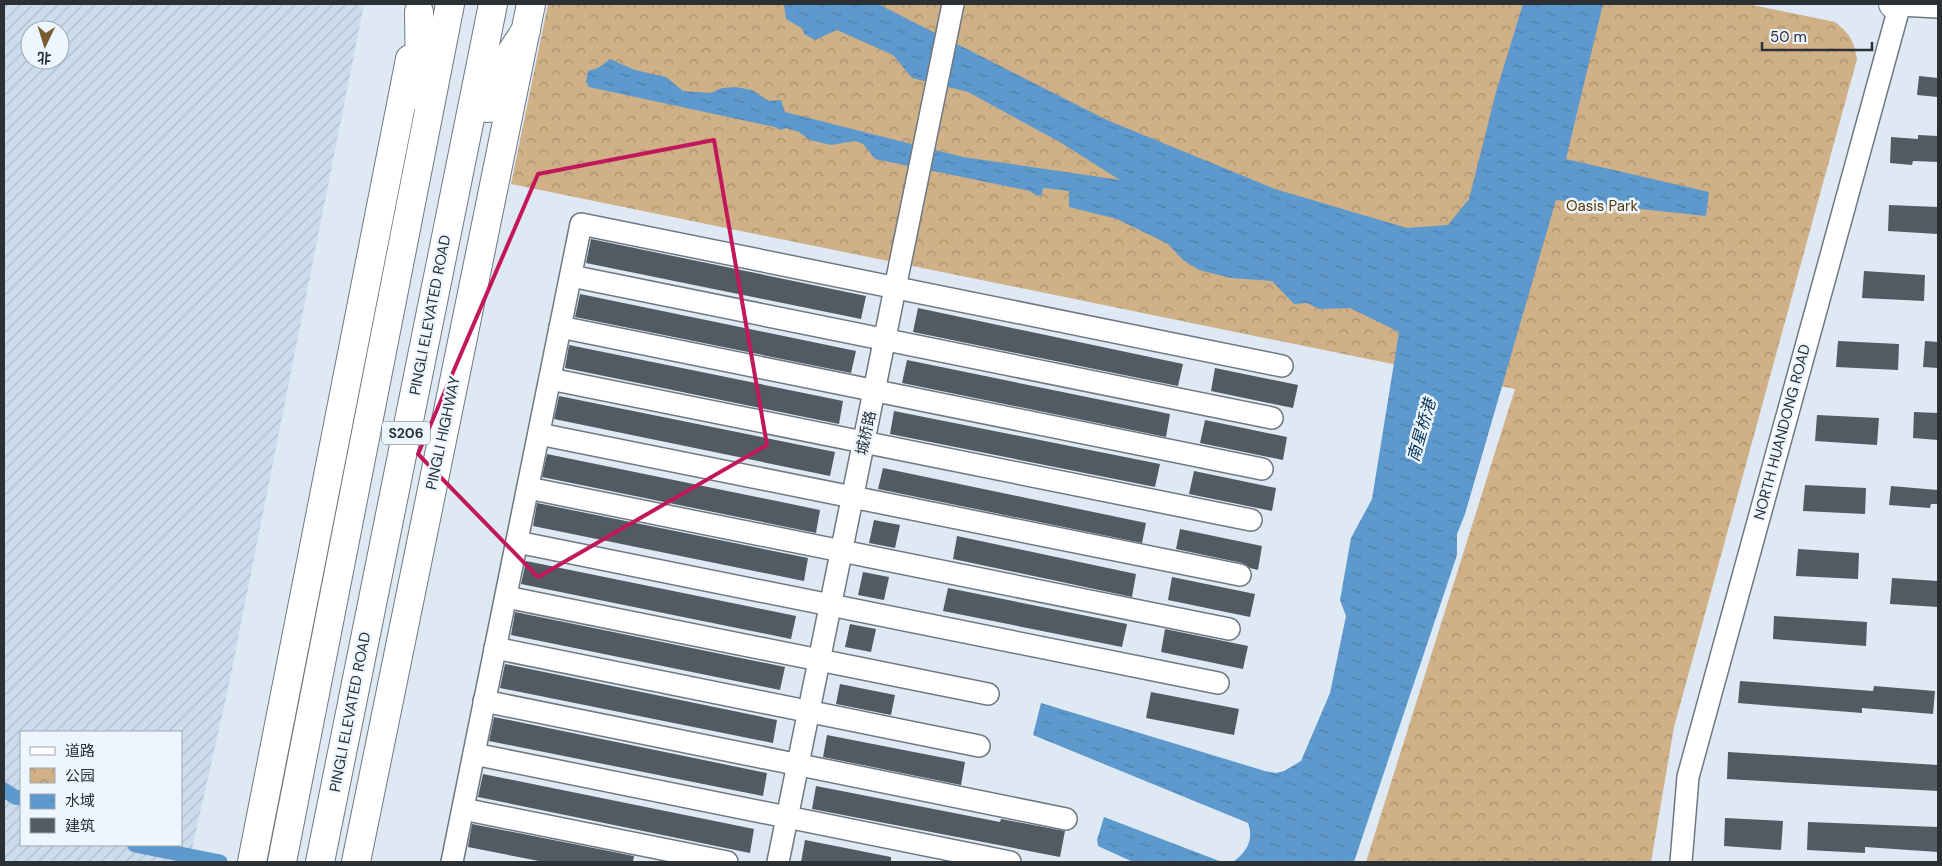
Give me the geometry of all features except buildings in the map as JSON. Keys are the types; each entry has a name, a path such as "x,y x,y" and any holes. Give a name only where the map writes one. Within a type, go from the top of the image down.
{"main road":[{"name":"S206","path":"282,862 450,4"},
{"name":"PINGLI ELEVATED ROAD","path":"320,862 492,4"},
{"path":"328,629 337,497 420,77 420,8"},
{"path":"253,858 420,8"},
{"path":"366,635 403,524 494,79 528,17"},
{"name":"PINGLI HIGHWAY","path":"356,862 528,17"}],"street":[{"path":"1897,4 1938,7"},
{"name":"NORTH HUANDONG ROAD","path":"1681,862 1688,777 1897,4"},
{"name":"城桥路","path":"778,862 951,13"},
{"path":"452,862 581,224 1282,366"},
{"path":"570,276 1272,418"},
{"path":"560,327 1262,468"},
{"path":"550,379 1251,520"},
{"path":"538,434 1240,575"},
{"path":"528,488 1229,629"},
{"path":"517,542 1218,683"},
{"path":"506,597 988,694"},
{"path":"495,648 979,746"},
{"path":"484,701 1066,819"},
{"path":"474,754 1010,862"},
{"path":"462,809 727,862"}],"highlighted area":[{"path":"714,140 767,445 538,577 418,454 538,174"}],"shaded area":[{"path":"4,4 364,4 228,689 189,862 4,862"}],"green space":[{"name":"Oasis Park","path":"548,4 1747,4 1835,22 1850,38 1857,59 1674,727 1651,862 1366,862 1515,389 511,184"}],"water":[{"name":"南星桥港","path":"771,4 878,4 1107,120 1275,189 1407,228 1448,225 1469,199 1496,92 1523,4 1603,4 1566,159 1709,192 1706,216 1556,200 1465,514 1457,534 1457,555 1354,862 1233,862 1242,854 1250,840 1248,823 1033,735 1041,703 1265,771 1276,773 1284,771 1301,761 1330,693 1346,616 1340,600 1351,538 1372,499 1399,332 1350,308 1319,309 1307,303 1294,304 1272,281 1231,278 1199,270 1183,260 1168,244 1117,219 1069,207 1069,191 1043,188 1042,195 1037,196 1030,191 875,159 863,144 855,141 831,145 810,140 799,132 786,128 780,130 775,127 589,87 586,82 588,71 598,68 610,59 635,70 666,77 683,91 710,93 722,88 735,87 752,90 769,101 781,100 785,112 963,157 1120,180 1058,141 968,92 912,78 893,55 837,30 815,40 804,34 803,29 786,19 784,5"},
{"path":"1104,817 1222,862 1133,862 1098,846 1097,840"}],"waterway":[{"path":"4,790 20,798"},
{"path":"140,846 220,862"}]}
